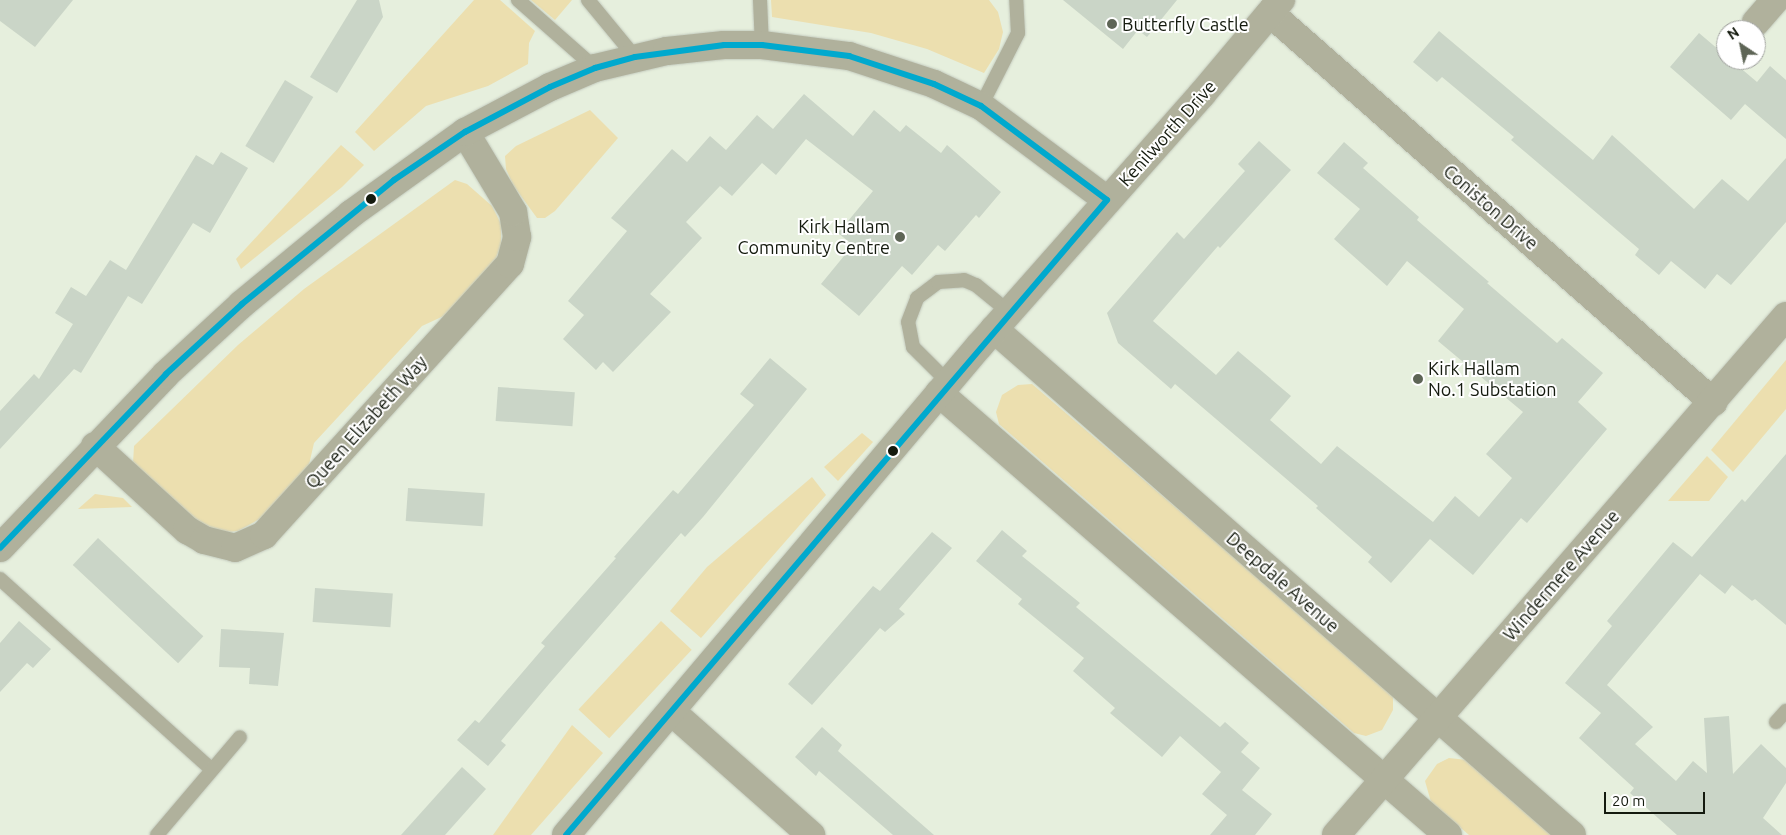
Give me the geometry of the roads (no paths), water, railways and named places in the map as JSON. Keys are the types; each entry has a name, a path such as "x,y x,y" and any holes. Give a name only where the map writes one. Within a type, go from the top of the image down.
{"street":[{"path":"1758,20 1775,0"},
{"name":"Kenilworth Drive","path":"566,835 1001,321 1275,6"},
{"name":"Coniston Drive","path":"1275,6 1713,402"},
{"path":"0,548 95,446 166,374 242,304 394,180 465,132 550,87 595,68 634,57 724,45 762,45 849,56 934,84 981,106 1107,200"},
{"name":"Queen Elizabeth Way","path":"95,446 186,530 204,540 235,548 264,534 510,264 517,237 513,212 465,132"},
{"name":"Windermere Avenue","path":"1336,835 1786,316"},
{"name":"Deepdale Avenue","path":"1001,321 1437,717 1572,835"},
{"path":"944,388 1448,835"},
{"path":"672,712 811,835"}],"lane":[{"path":"518,0 595,68"},
{"path":"588,0 634,57"},
{"path":"760,0 762,45"},
{"path":"981,106 1018,33 1016,0"},
{"path":"944,388 913,347 908,322 917,298 938,282 964,280 976,285 1001,321"},
{"path":"0,578 212,770"},
{"path":"1776,722 1786,710"},
{"path":"157,835 240,737"}],"place":[{"name":"Butterfly Castle","path":"1112,24"},
{"name":"Kirk Hallam Community Centre","path":"900,237"},
{"name":"Kirk Hallam No.1 Substation","path":"1418,379"}]}
